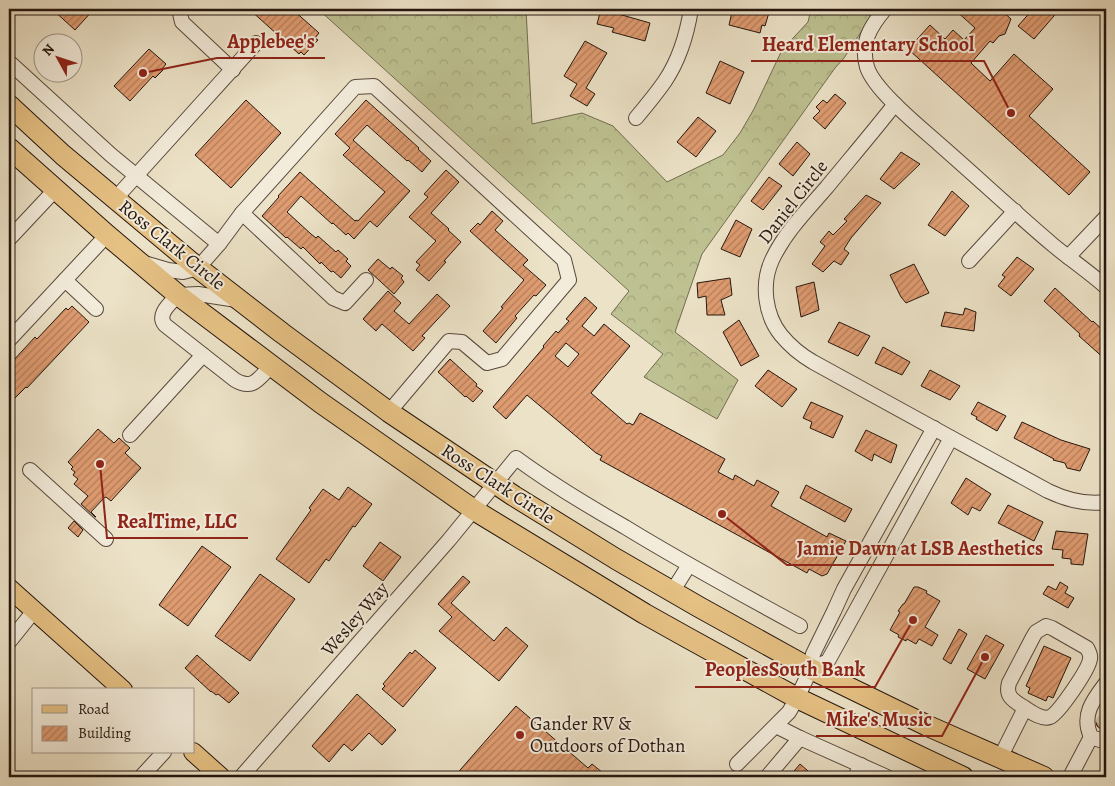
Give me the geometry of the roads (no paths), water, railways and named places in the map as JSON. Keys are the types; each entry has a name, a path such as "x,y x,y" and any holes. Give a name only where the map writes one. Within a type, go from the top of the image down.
{"highway":[{"name":"Ross Clark Circle","path":"9,105 63,155 239,300 389,412 494,483 607,554 811,669 928,726 1044,777"},
{"name":"Ross Clark Circle","path":"9,148 107,235 178,294 321,403 474,510 645,614 797,698 963,777"}],"main road":[{"path":"9,588 121,688"},
{"path":"195,754 221,777"}],"street":[{"path":"179,9 182,22 233,70"},
{"path":"636,118 653,98 672,69 684,40 692,9"},
{"path":"885,9 868,33 865,46 865,57 873,80 895,104 1015,211 1106,287"},
{"path":"115,199 256,43"},
{"path":"9,62 135,176 219,244"},
{"path":"138,261 168,270 183,272 198,268 242,213 355,87 374,86 564,260 569,280 502,359 486,363 462,342 449,341 389,412"},
{"name":"Daniel Circle","path":"895,104 782,242 771,262 766,283 767,302 776,328 788,343 813,362 1028,480 1064,498 1088,503 1106,502"},
{"path":"9,239 55,190"},
{"path":"969,261 1015,211"},
{"path":"242,213 333,298 345,303 366,280"},
{"path":"1068,257 1106,217"},
{"path":"9,340 107,235"},
{"path":"65,280 96,309"},
{"path":"239,300 198,294 178,294 161,316 162,321 240,383 253,384 272,366"},
{"path":"130,435 203,355"},
{"path":"736,764 789,712 811,669 813,654 844,589 934,428"},
{"path":"811,669 828,661 951,438"},
{"name":"Wesley Way","path":"241,777 449,540 516,458 602,514 688,565"},
{"path":"30,470 106,539"},
{"path":"672,592 688,565 800,626"},
{"path":"9,642 34,611"},
{"path":"1046,626 1087,648 1090,654 1089,665 1074,690 1056,713 1046,718 1025,708 1011,698 1007,690 1036,632 1046,626"},
{"path":"1106,683 1096,696 1094,714 1087,729 1091,737 1106,742"},
{"path":"1000,758 1025,708"},
{"path":"776,726 858,771 886,777"},
{"path":"1070,777 1091,737"},
{"path":"767,777 800,738"},
{"path":"141,777 162,754"}],"tunnel":[{"path":"1100,716 1106,722"}],"place":[{"name":"Applebee's","path":"143,73"},
{"name":"Heard Elementary School","path":"1011,113"},
{"name":"RealTime, LLC","path":"100,464"},
{"name":"Jamie Dawn at LSB Aesthetics","path":"722,514"},
{"name":"PeoplesSouth Bank","path":"913,620"},
{"name":"Mike's Music","path":"985,657"},
{"name":"Gander RV & Outdoors of Dothan","path":"520,735"}]}
